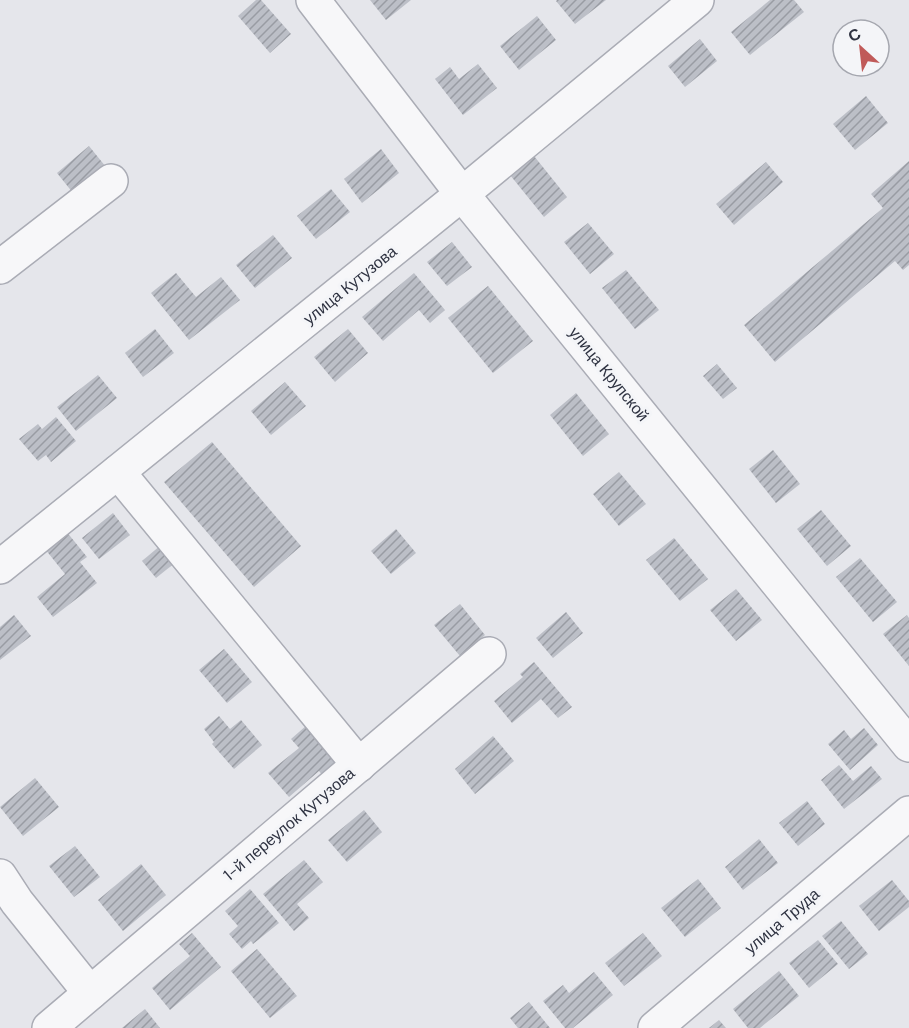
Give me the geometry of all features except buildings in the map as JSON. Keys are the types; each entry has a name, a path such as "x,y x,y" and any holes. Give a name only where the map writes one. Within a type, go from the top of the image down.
{"street":[{"name":"улица Крупской","path":"313,0 462,194 899,711 909,745"},
{"name":"улица Кутузова","path":"0,567 462,194 697,0"},
{"path":"0,267 111,181"},
{"path":"118,472 358,765"},
{"name":"1-й переулок Кутузова","path":"49,1028 489,654"},
{"name":"улица Труда","path":"654,1028 909,813"},
{"path":"0,876 17,902 90,993"}]}
